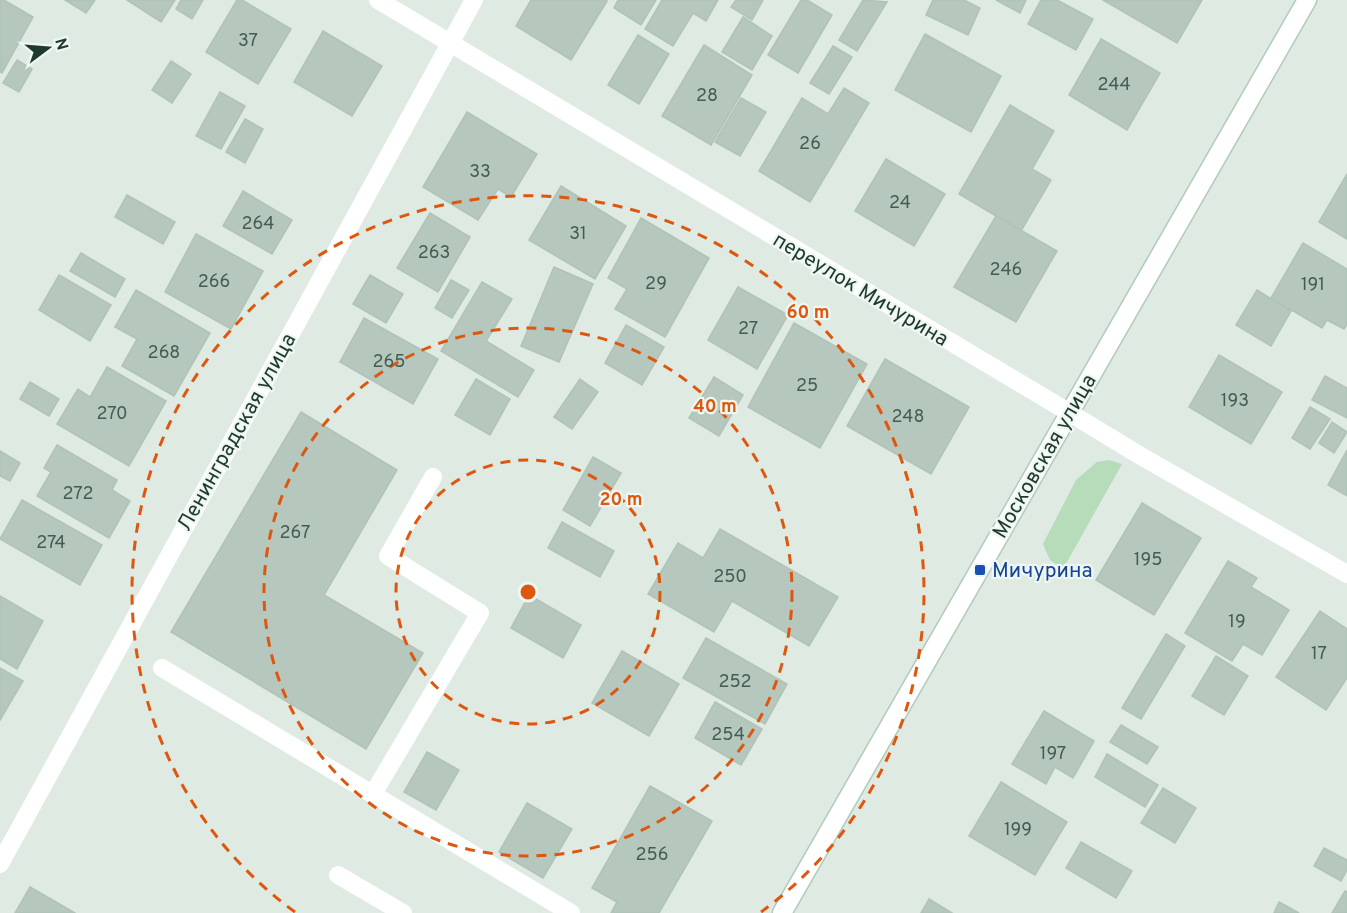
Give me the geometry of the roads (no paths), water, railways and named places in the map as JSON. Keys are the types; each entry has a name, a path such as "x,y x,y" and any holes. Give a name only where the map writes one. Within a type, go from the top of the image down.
{"street":[{"name":"переулок Мичурина","path":"378,0 1139,455 1347,574"},
{"name":"Ленинградская улица","path":"0,864 474,0"},
{"name":"Московская улица","path":"782,913 1307,0"},
{"path":"373,794 480,613 388,556 433,477"},
{"path":"162,668 571,913"},
{"path":"338,876 403,913"}],"place":[{"name":"Мичурина","path":"980,570"}]}
